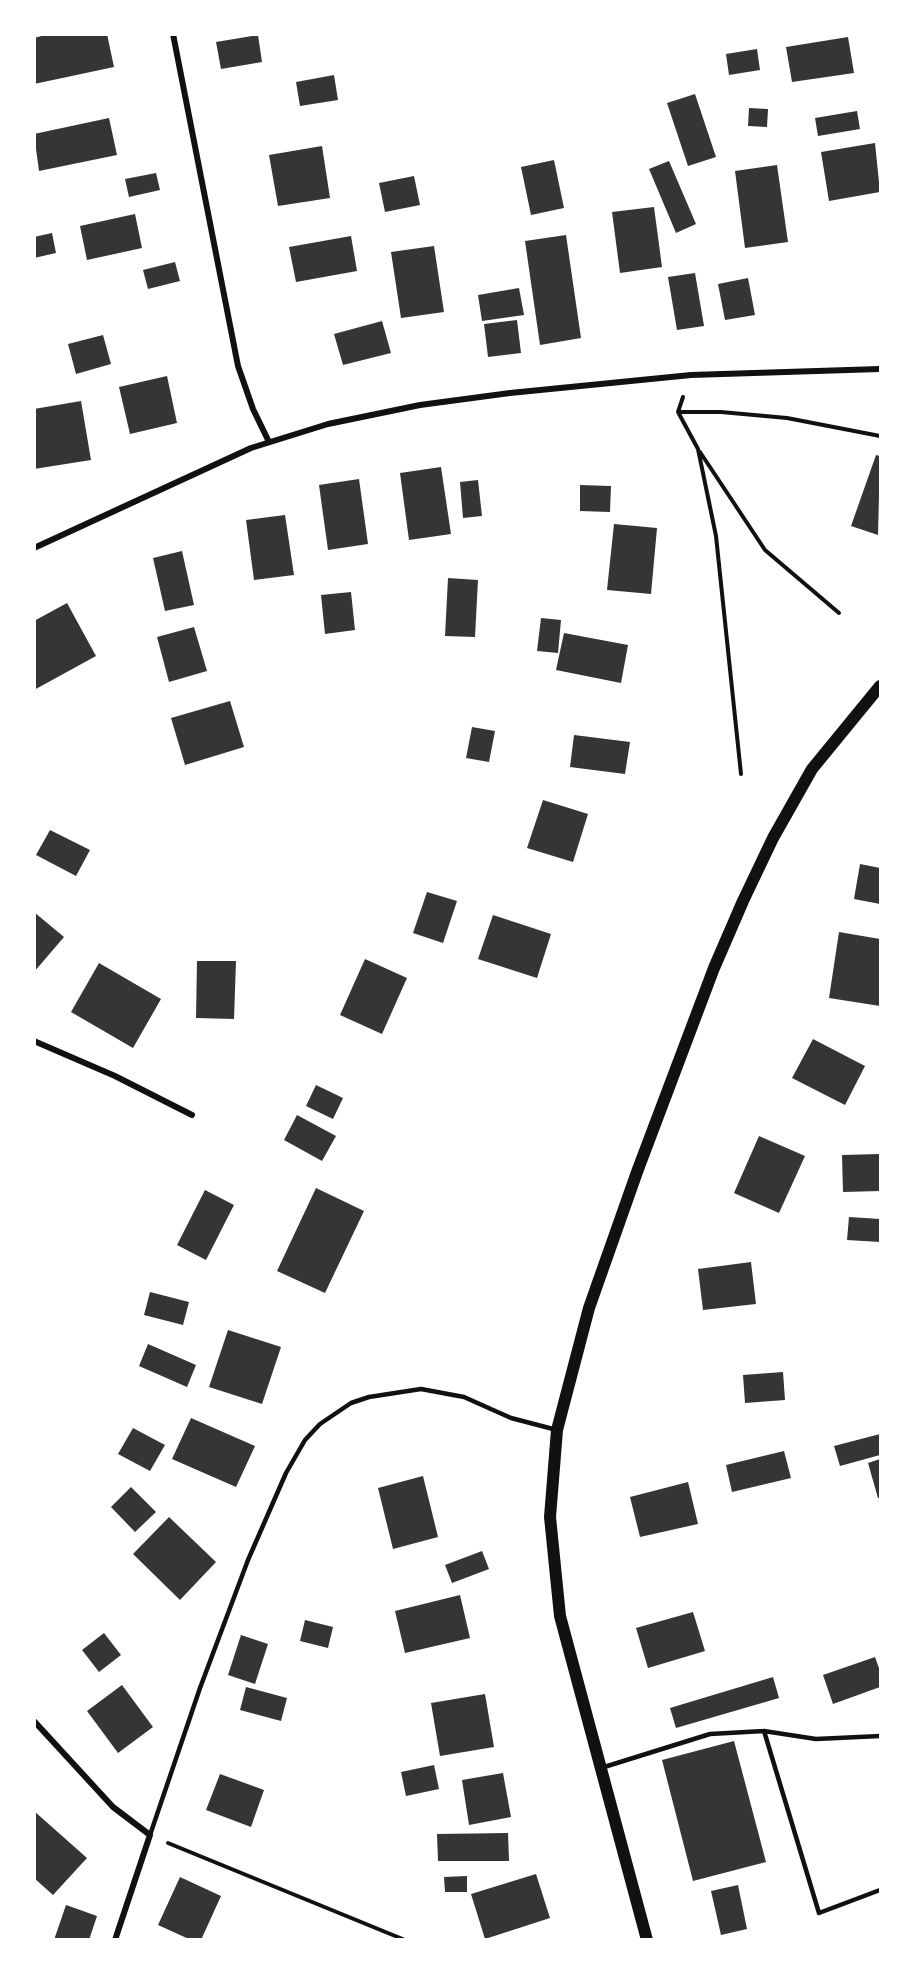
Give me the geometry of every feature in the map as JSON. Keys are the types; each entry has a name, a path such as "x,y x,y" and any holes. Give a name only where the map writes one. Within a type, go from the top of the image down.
{"main road":[{"path":"647,1940 565,1641 557,1597 550,1516 557,1430 592,1298 714,968 743,901 773,838 812,769 880,686"}],"street":[{"path":"173,34 238,366 253,408 270,442"},
{"path":"34,548 270,442 328,424 420,405 691,375 880,369"},
{"path":"34,1041 115,1076 192,1115"},
{"path":"34,1720 113,1807 150,1835 115,1940"}],"lane":[{"path":"150,1835 200,1688 248,1560 286,1473 305,1440 320,1424 344,1407 369,1397 403,1389 421,1389 464,1397 512,1418 557,1430"},
{"path":"599,1769 710,1734 764,1731 816,1739 880,1736"},
{"path":"764,1731 819,1913 880,1890"}],"path":[{"path":"691,375 678,412 698,449 765,550 839,613"},
{"path":"678,412 722,412 787,418 880,436"},
{"path":"698,449 716,536 741,774"},
{"path":"150,1835 405,1940"}],"building":[{"path":"49,34 107,34 114,67 34,84 34,38"},
{"path":"258,35 262,62 221,69 216,42"},
{"path":"848,37 854,73 792,82 786,47"},
{"path":"757,49 760,70 729,75 726,54"},
{"path":"334,75 338,100 300,106 296,82"},
{"path":"695,94 716,157 688,166 667,103"},
{"path":"749,108 768,109 767,127 748,126"},
{"path":"857,111 860,129 818,136 815,118"},
{"path":"109,118 117,155 39,171 34,134"},
{"path":"875,143 880,192 829,201 821,152"},
{"path":"322,146 330,198 278,206 269,155"},
{"path":"554,160 564,208 531,215 521,167"},
{"path":"669,161 696,224 676,233 649,169"},
{"path":"777,165 788,242 745,248 735,171"},
{"path":"156,173 160,190 129,197 125,179"},
{"path":"414,176 420,205 385,212 379,183"},
{"path":"654,207 662,267 620,273 612,212"},
{"path":"135,214 142,248 87,260 80,226"},
{"path":"52,233 56,253 34,258 34,237"},
{"path":"566,235 581,338 540,345 525,241"},
{"path":"351,236 357,271 296,282 289,247"},
{"path":"434,246 444,312 401,318 391,252"},
{"path":"175,262 180,281 148,289 143,270"},
{"path":"695,273 704,326 677,330 668,277"},
{"path":"748,278 755,315 725,320 718,284"},
{"path":"519,288 524,315 482,321 478,295"},
{"path":"517,320 521,353 488,357 484,324"},
{"path":"382,321 391,353 343,365 334,334"},
{"path":"103,335 111,364 76,374 68,344"},
{"path":"167,376 177,423 130,434 119,387"},
{"path":"81,401 91,460 34,469 34,409"},
{"path":"876,455 880,456 878,535 851,526"},
{"path":"441,467 451,534 409,540 400,473"},
{"path":"359,479 368,544 328,550 319,485"},
{"path":"478,480 482,516 463,518 460,482"},
{"path":"580,485 611,486 610,512 580,511"},
{"path":"285,515 294,575 254,580 246,520"},
{"path":"614,524 657,528 651,594 607,590"},
{"path":"182,551 194,605 165,611 153,558"},
{"path":"448,578 478,580 475,637 445,636"},
{"path":"351,592 355,630 325,634 321,595"},
{"path":"67,603 96,656 34,690 34,621"},
{"path":"541,618 561,620 558,653 537,651"},
{"path":"194,627 207,671 169,682 157,637"},
{"path":"564,633 628,645 621,683 556,670"},
{"path":"230,701 244,747 185,765 171,718"},
{"path":"472,727 495,731 489,762 466,758"},
{"path":"574,735 630,742 625,774 570,767"},
{"path":"543,800 588,814 573,862 527,848"},
{"path":"50,830 90,850 76,876 36,855"},
{"path":"860,864 880,868 880,904 854,899"},
{"path":"427,892 457,901 443,943 413,933"},
{"path":"34,912 64,937 34,972"},
{"path":"493,915 551,934 537,978 478,959"},
{"path":"839,932 880,939 880,1006 829,998"},
{"path":"365,959 407,978 382,1034 340,1015"},
{"path":"197,961 236,961 234,1019 196,1018"},
{"path":"99,963 161,999 133,1048 71,1012"},
{"path":"813,1039 865,1066 845,1105 792,1078"},
{"path":"316,1085 343,1098 333,1119 306,1106"},
{"path":"297,1115 336,1136 322,1161 284,1140"},
{"path":"759,1136 805,1156 779,1213 734,1193"},
{"path":"880,1154 880,1191 843,1192 842,1155"},
{"path":"316,1188 364,1211 325,1293 277,1271"},
{"path":"205,1190 234,1205 206,1260 177,1245"},
{"path":"849,1217 880,1219 880,1242 847,1240"},
{"path":"751,1262 756,1304 703,1310 698,1269"},
{"path":"150,1292 189,1302 183,1325 144,1315"},
{"path":"228,1330 281,1347 262,1404 209,1387"},
{"path":"148,1344 196,1365 187,1387 139,1366"},
{"path":"783,1372 785,1400 745,1403 743,1375"},
{"path":"191,1418 255,1446 236,1487 172,1459"},
{"path":"133,1428 165,1445 150,1471 118,1454"},
{"path":"880,1434 880,1455 840,1466 834,1446"},
{"path":"784,1451 791,1478 732,1492 726,1465"},
{"path":"880,1459 880,1498 878,1498 868,1463"},
{"path":"423,1476 438,1537 393,1549 378,1488"},
{"path":"688,1482 698,1524 640,1537 630,1497"},
{"path":"131,1487 156,1512 135,1532 111,1507"},
{"path":"169,1517 216,1562 180,1600 133,1554"},
{"path":"482,1551 489,1569 452,1583 445,1565"},
{"path":"460,1595 470,1638 405,1653 395,1611"},
{"path":"693,1612 705,1651 648,1668 636,1628"},
{"path":"305,1620 333,1627 328,1648 300,1641"},
{"path":"104,1633 121,1655 99,1672 82,1650"},
{"path":"241,1635 268,1644 255,1684 228,1675"},
{"path":"875,1657 880,1671 880,1687 833,1704 823,1675"},
{"path":"773,1677 779,1698 676,1728 670,1708"},
{"path":"122,1685 153,1727 118,1753 87,1711"},
{"path":"246,1687 287,1698 281,1721 240,1710"},
{"path":"485,1694 494,1747 440,1756 431,1703"},
{"path":"734,1741 766,1862 693,1881 662,1760"},
{"path":"434,1765 439,1789 406,1796 401,1772"},
{"path":"503,1773 511,1817 469,1825 462,1780"},
{"path":"220,1774 264,1790 251,1827 206,1810"},
{"path":"34,1811 87,1858 53,1895 34,1878"},
{"path":"508,1833 509,1861 438,1861 437,1834"},
{"path":"536,1874 550,1918 485,1939 471,1894"},
{"path":"467,1876 467,1892 445,1892 444,1877"},
{"path":"180,1877 221,1896 201,1940 191,1940 158,1925"},
{"path":"738,1885 747,1929 721,1935 711,1891"},
{"path":"66,1905 97,1916 89,1940 54,1940"}]}
